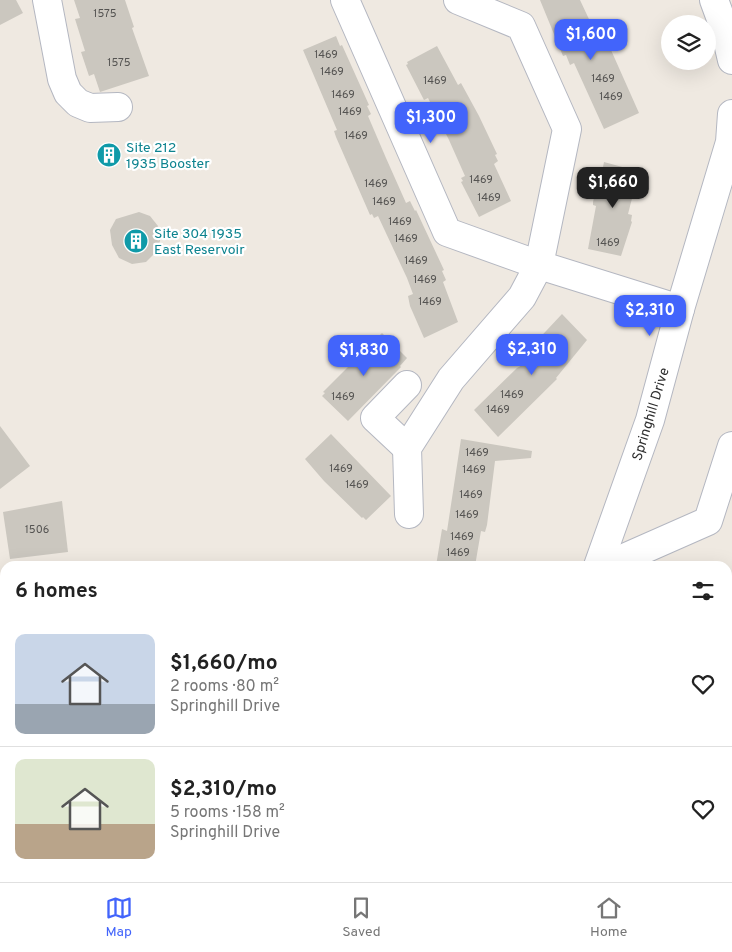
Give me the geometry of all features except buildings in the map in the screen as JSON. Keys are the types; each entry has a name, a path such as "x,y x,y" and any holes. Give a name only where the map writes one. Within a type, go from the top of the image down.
{"street":[{"path":"47,0 62,79 68,93 78,103 90,108 118,107"},
{"path":"345,0 447,232 539,265 680,309"},
{"path":"409,514 406,448 451,378 522,297 539,265 567,129 520,26 506,9 458,0"},
{"path":"714,0 725,30 732,60"},
{"name":"Springhill Drive","path":"600,561 650,420 680,309 730,142 732,114"},
{"path":"406,448 375,418 407,385"},
{"path":"617,561 708,521 732,446"}],"place":[{"name":"Site 212 1935 Booster","path":"109,155"},
{"name":"Site 304 1935 East Reservoir","path":"136,241"}]}
